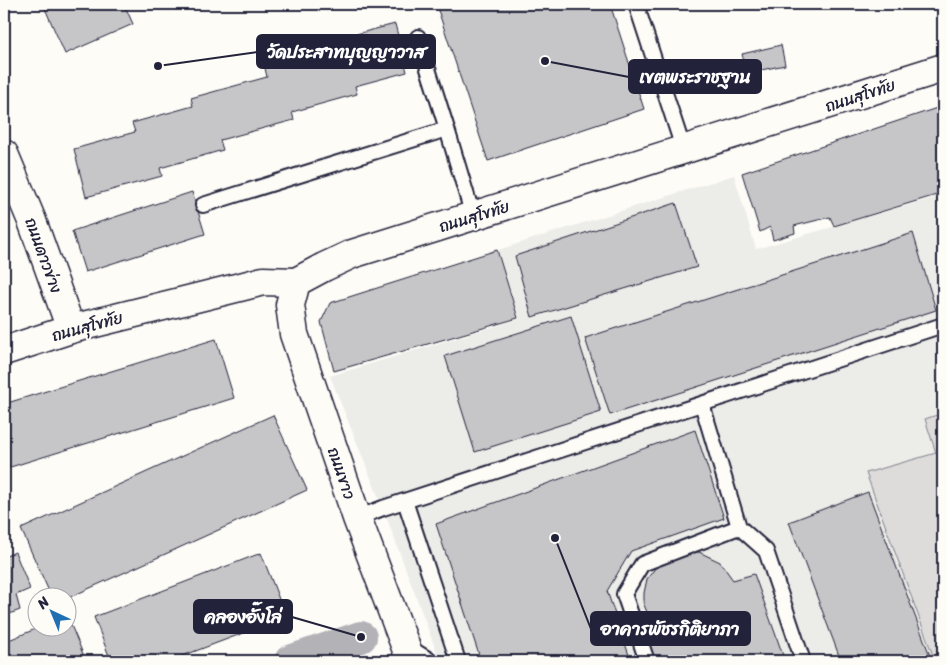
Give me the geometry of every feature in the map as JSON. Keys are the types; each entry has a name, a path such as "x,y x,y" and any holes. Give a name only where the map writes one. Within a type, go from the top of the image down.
{"street":[{"name":"ถนนสุโขทัย","path":"4,351 72,330 263,281 296,282 352,254 943,68"},
{"name":"ถนนดาวข่าง","path":"4,154 32,221 72,330"},
{"name":"ถนนขาว","path":"296,282 290,305 294,334 357,518 409,654"}],"lane":[{"path":"636,4 684,151"},
{"path":"418,37 473,216"},
{"path":"203,205 447,128"},
{"path":"357,518 943,325"},
{"path":"702,404 739,527 766,551 803,661"},
{"path":"405,501 458,661"},
{"path":"647,661 624,594 642,564 739,527"},
{"path":"409,654 431,661"}],"shaded area":[{"path":"734,175 756,249 943,195 943,661 440,661 383,508 330,376 519,319 498,250"},
{"path":"943,413 943,661 935,661 866,473 936,453 925,419"}],"building":[{"path":"43,4 124,4 133,24 65,54"},
{"path":"436,4 610,4 644,109 488,161"},
{"path":"395,24 407,72 355,86 357,94 292,112 294,120 220,140 223,150 160,168 162,176 86,197 74,149 135,132 132,123 193,106 191,98 267,77 265,68 328,51 325,42"},
{"path":"781,45 785,65 747,73 742,54"},
{"path":"943,106 943,132 937,108"},
{"path":"937,108 943,132 943,193 834,226 830,217 794,226 795,233 773,240 770,227 760,232 742,173"},
{"path":"192,192 205,234 85,272 72,231"},
{"path":"676,203 697,267 532,317 515,256"},
{"path":"913,233 936,310 610,415 585,338"},
{"path":"497,250 518,318 334,371 321,322 330,303"},
{"path":"571,316 601,412 475,452 445,356"},
{"path":"216,339 234,398 4,469 4,404"},
{"path":"273,415 307,490 78,593 78,588 48,588 21,529"},
{"path":"695,430 724,518 631,551 607,591 631,661 481,661 436,524"},
{"path":"868,492 932,661 841,661 789,522"},
{"path":"15,552 30,588 16,595 20,610 4,616 4,557"},
{"path":"691,552 699,552 720,562 733,580 754,574 785,661 651,661 636,616 647,612 644,605 644,593 647,579 665,559"},
{"path":"261,553 286,617 169,661 111,661 94,617"},
{"path":"28,632 28,638 76,638 86,661 4,661 4,642"}],"waterway":[{"path":"290,661 361,637"}],"place":[{"name":"เขตพระราชฐาน","path":"545,61"},
{"name":"วัดประสาทบุญญาวาส","path":"158,66"},
{"name":"อาคารพัชรกิติยาภา","path":"555,538"},
{"name":"คลองอั๊งโล่","path":"361,637"}]}
